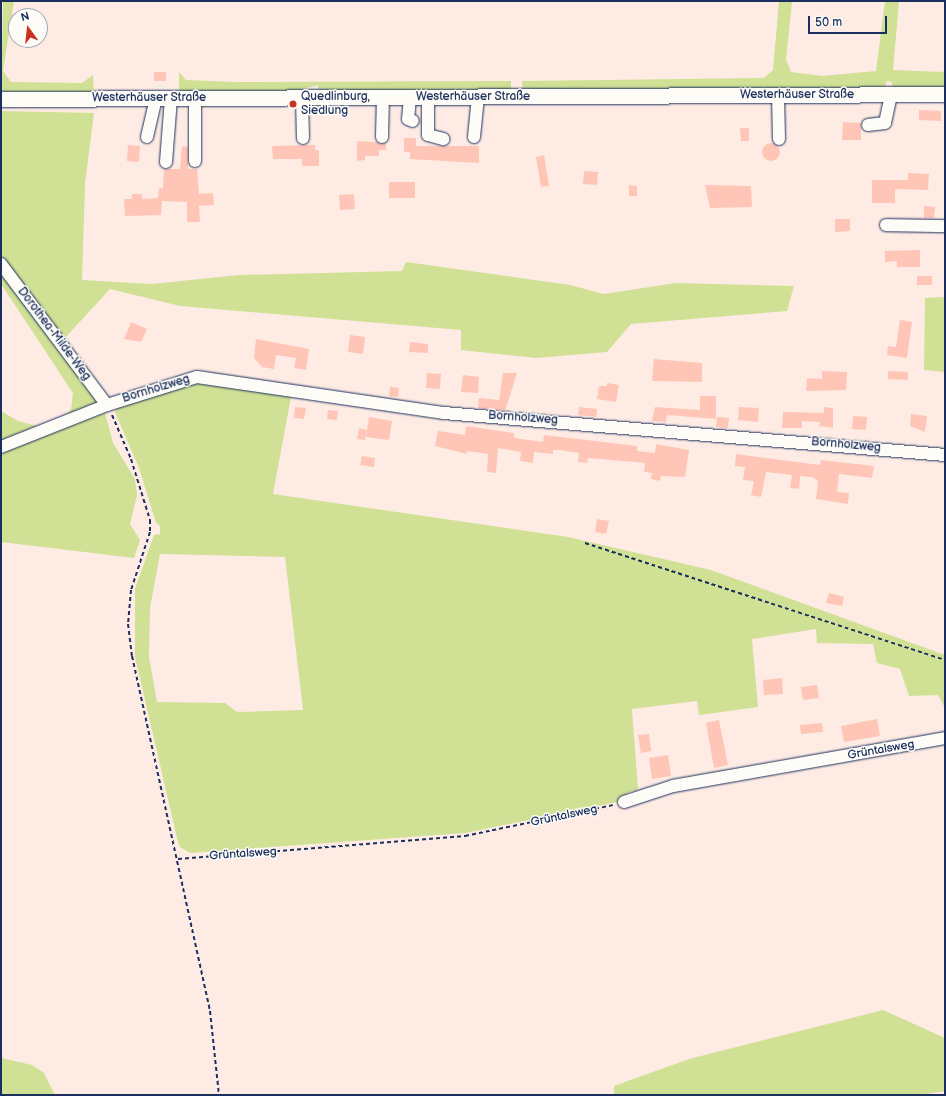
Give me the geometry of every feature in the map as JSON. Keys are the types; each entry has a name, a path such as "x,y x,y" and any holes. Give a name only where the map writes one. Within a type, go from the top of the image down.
{"main road":[{"name":"Westerhäuser Straße","path":"1,99 945,94"}],"street":[{"path":"868,125 885,123 891,94"},
{"path":"778,95 779,139"},
{"path":"382,137 383,97"},
{"path":"410,97 408,119 413,121"},
{"path":"428,97 428,135 443,139"},
{"path":"474,137 478,97"},
{"path":"147,137 163,98"},
{"path":"163,98 166,162"},
{"path":"195,98 195,161"},
{"path":"302,98 303,138"},
{"path":"886,225 945,226"},
{"name":"Dorothea-Milde-Weg","path":"1,264 107,405"},
{"name":"Bornholzweg","path":"1,448 107,405 197,377 444,413 945,455"},
{"name":"Grüntalsweg","path":"624,802 673,786 945,738"}],"path":[{"path":"107,405 131,460 150,520 150,532 131,590 128,624 132,656 178,859 210,1011 220,1095"},
{"path":"585,543 945,660"},
{"name":"Grüntalsweg","path":"178,859 465,836 624,802"}],"green space":[{"path":"3,1 14,1 13,8 8,8 8,39 3,71 11,82 82,83 93,75 94,94 1,93"},
{"path":"779,1 792,1 786,60 791,72 822,76 876,71 885,1 899,1 893,70 945,72 945,89 893,89 892,82 887,81 884,89 523,90 522,81 764,78 773,70"},
{"path":"179,72 186,80 236,82 511,81 511,91 327,92 327,89 318,89 318,85 303,89 303,92 184,92 179,90"},
{"path":"1,111 94,113 85,184 82,280 152,284 239,275 402,271 406,262 570,285 604,294 676,283 794,286 787,311 631,324 607,352 536,358 461,350 461,330 180,306 110,289 64,339 1,256"},
{"path":"1,274 97,397 98,404 62,419 71,410 73,393 1,284"},
{"path":"945,297 945,372 924,370 925,298"},
{"path":"203,381 291,397 273,494 568,537 711,570 945,655 945,708 938,695 909,696 900,669 877,663 873,644 817,643 816,629 752,639 758,707 699,715 697,701 632,709 638,790 628,792 622,801 465,833 190,853 180,847 177,838 135,657 135,589 154,535 160,534 160,526 156,523 139,468 115,412 118,407","holes":["160,554 285,557 303,710 237,712 225,703 157,702 149,657 150,608"]},
{"path":"1,411 18,421 37,426 1,444"},
{"path":"105,413 113,443 135,479 137,495 130,524 140,540 134,558 1,542 1,452"},
{"path":"883,1010 945,1038 945,1091 920,1095 614,1095 614,1086 689,1059"},
{"path":"1,1058 32,1065 44,1073 55,1095 1,1095"}],"building":[{"path":"154,72 166,72 166,81 154,81"},
{"path":"919,110 941,111 941,121 919,120"},
{"path":"843,122 861,123 861,140 842,140"},
{"path":"740,128 749,128 749,141 741,141"},
{"path":"404,138 416,138 416,146 479,146 479,163 410,159 410,152 404,152"},
{"path":"357,141 386,143 386,150 379,150 379,156 365,156 365,160 357,161"},
{"path":"771,143 777,146 780,152 777,158 771,161 765,158 762,152 765,146"},
{"path":"128,145 140,146 139,162 127,161"},
{"path":"315,145 315,150 319,150 319,166 302,166 302,159 273,159 272,146"},
{"path":"182,146 188,147 188,169 197,169 199,194 213,193 214,205 199,206 200,222 187,222 187,202 162,201 161,215 125,216 124,199 132,199 132,194 142,194 142,199 158,198 159,188 163,188 164,169 180,169"},
{"path":"544,155 549,186 541,187 536,157"},
{"path":"584,171 598,172 597,185 583,184"},
{"path":"908,173 929,174 928,190 895,189 895,203 872,203 872,180 908,180"},
{"path":"389,182 415,182 415,198 389,198"},
{"path":"629,185 637,186 637,196 629,196"},
{"path":"705,185 751,186 752,207 710,208"},
{"path":"354,194 355,209 340,210 339,195"},
{"path":"924,206 935,207 934,218 924,218"},
{"path":"835,219 850,219 850,231 835,232"},
{"path":"920,250 920,267 897,267 897,261 885,262 885,251"},
{"path":"917,276 932,276 932,285 917,285"},
{"path":"900,320 912,322 907,358 887,355 888,346 896,347"},
{"path":"131,322 147,329 141,342 124,339"},
{"path":"350,335 365,337 363,354 348,352"},
{"path":"256,339 309,349 306,370 294,368 296,358 276,355 274,369 262,367 254,358"},
{"path":"410,342 428,344 428,353 409,352"},
{"path":"654,359 702,363 702,382 652,381"},
{"path":"822,371 847,372 846,390 806,391 807,378 822,379"},
{"path":"888,371 908,372 908,380 888,379"},
{"path":"427,373 441,374 440,389 426,388"},
{"path":"503,373 517,373 505,411 478,408 479,398 499,400"},
{"path":"463,375 479,377 478,393 461,392"},
{"path":"607,383 619,385 616,402 597,399 599,386 607,386"},
{"path":"390,387 399,388 398,397 389,396"},
{"path":"700,396 716,396 716,419 667,415 666,422 652,421 655,407 700,410"},
{"path":"295,407 306,408 304,419 294,418"},
{"path":"579,407 597,409 596,417 578,415"},
{"path":"739,407 759,408 758,422 738,420"},
{"path":"824,407 833,408 833,428 819,426 820,422 802,421 802,428 782,428 783,412 824,413"},
{"path":"328,410 338,411 337,420 327,419"},
{"path":"911,414 927,416 925,432 910,426"},
{"path":"853,416 867,417 866,430 852,429"},
{"path":"369,417 392,421 389,440 366,437"},
{"path":"717,417 729,418 728,428 716,427"},
{"path":"466,426 514,433 514,438 543,442 544,435 637,446 637,451 655,453 656,444 689,450 685,477 661,476 660,481 651,479 652,473 644,472 645,463 588,458 587,463 578,462 579,453 560,450 553,450 553,454 534,452 533,463 520,461 521,452 498,448 496,473 487,472 488,454 467,451 467,454 435,446 438,431 465,435"},
{"path":"359,428 367,430 365,440 357,439"},
{"path":"736,454 820,465 821,460 874,466 872,478 839,474 837,492 849,493 848,504 816,499 818,481 812,477 800,476 799,489 790,488 792,475 766,472 761,497 751,495 754,481 743,480 745,467 735,466"},
{"path":"362,456 375,458 374,467 360,465"},
{"path":"597,519 609,521 606,534 595,532"},
{"path":"829,593 844,597 842,606 826,603"},
{"path":"782,678 783,694 764,695 763,680"},
{"path":"817,685 819,698 803,700 801,687"},
{"path":"877,719 880,736 844,742 841,726"},
{"path":"719,720 728,765 714,768 706,723"},
{"path":"822,723 823,732 801,734 800,725"},
{"path":"649,734 651,751 641,753 638,735"},
{"path":"668,755 671,776 652,779 649,758"}],"place":[{"name":"Quedlinburg, Siedlung","path":"293,104"}]}
